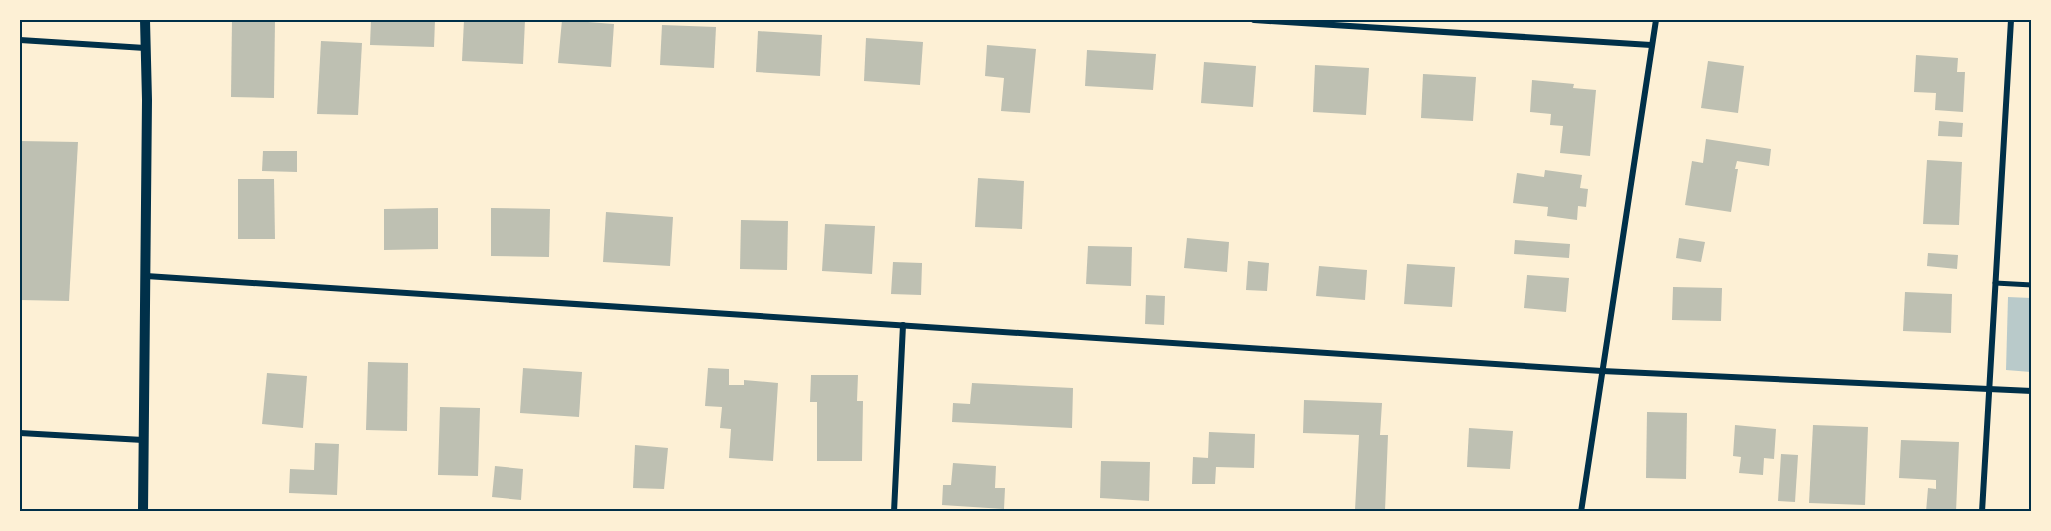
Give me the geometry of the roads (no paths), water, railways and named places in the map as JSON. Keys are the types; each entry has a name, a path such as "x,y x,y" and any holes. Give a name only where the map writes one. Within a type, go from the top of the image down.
{"street":[{"path":"143,512 147,100 145,20"},
{"path":"1254,20 1652,45"},
{"path":"1581,512 1656,20"},
{"path":"1982,512 2011,20"},
{"path":"20,40 145,48"},
{"path":"146,276 1602,371 2031,391"},
{"path":"1995,283 2031,285"},
{"path":"894,512 903,325"},
{"path":"20,433 144,440"}]}
